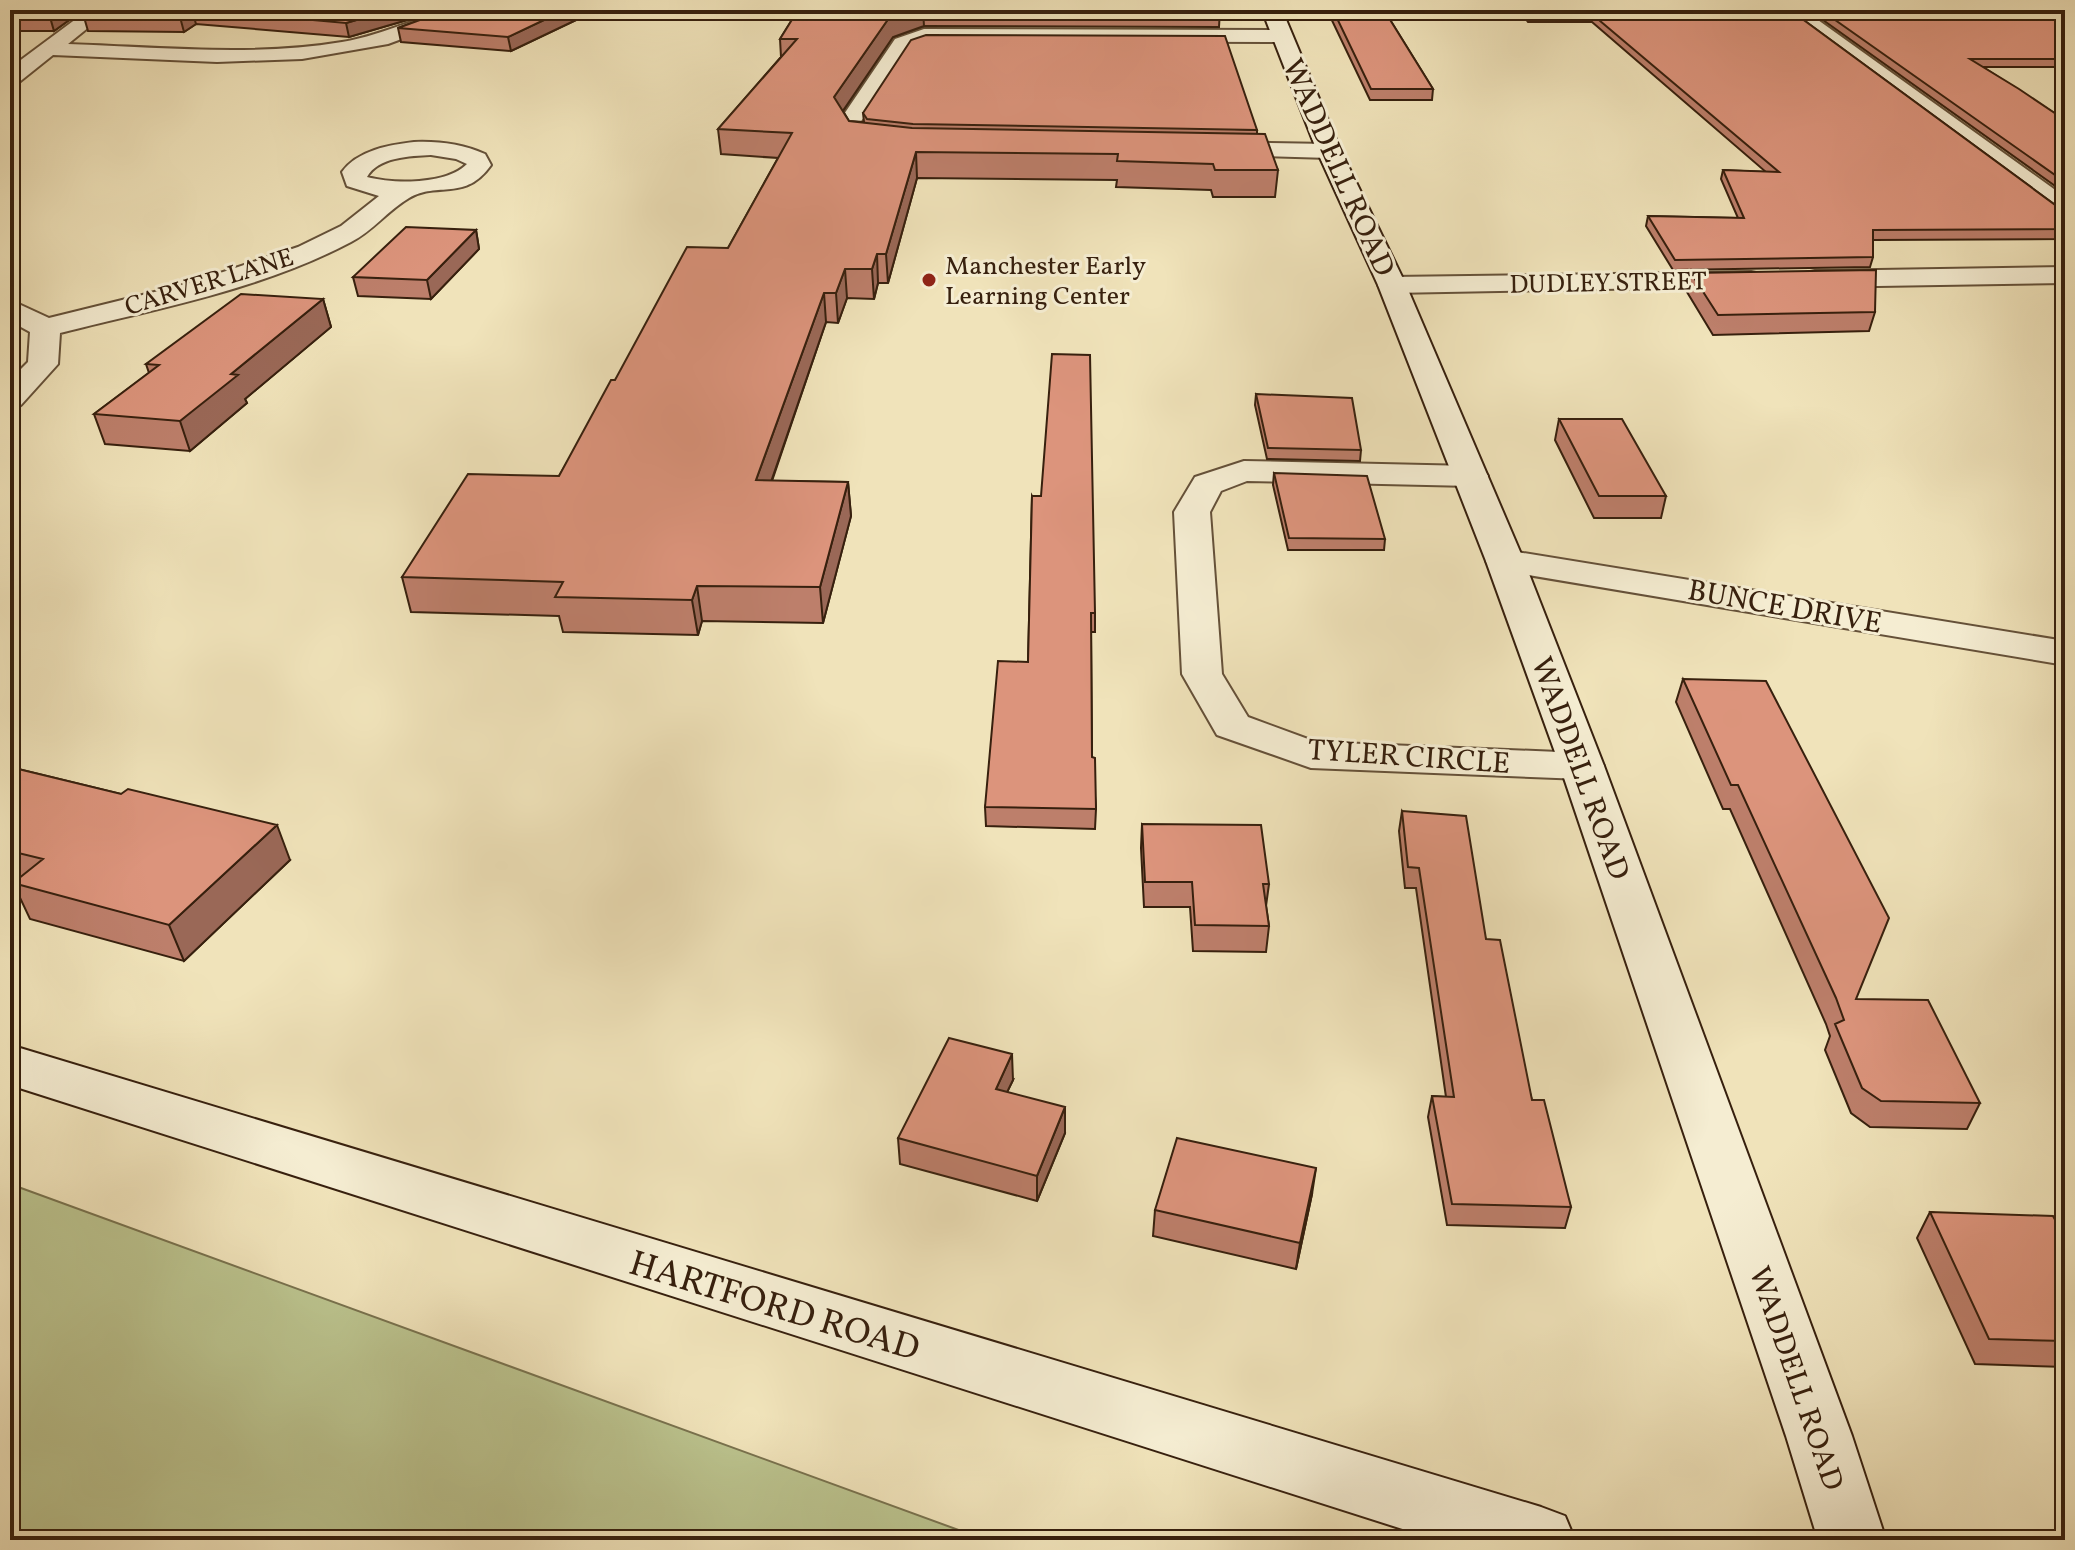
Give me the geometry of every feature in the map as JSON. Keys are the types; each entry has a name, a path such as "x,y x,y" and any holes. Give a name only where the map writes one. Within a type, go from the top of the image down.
{"street":[{"path":"10,78 100,10"},
{"path":"50,49 226,54 310,52 381,40 462,10"},
{"path":"1792,10 2065,209"},
{"path":"913,144 859,138 849,123 902,43 924,35 1277,23"},
{"name":"WADDELL ROAD","path":"1277,23 1329,151 1392,285 1505,561 1582,766 1819,1436 1852,1540"},
{"path":"1185,149 1329,151"},
{"name":"CARVER LANE","path":"45,328 263,270 345,235 404,190"},
{"name":"DUDLEY STREET","path":"1392,285 2065,275"},
{"path":"10,309 45,328 43,364 10,398"},
{"name":"TYLER CIRCLE","path":"1471,476 1244,471 1207,484 1192,512 1202,674 1232,726 1311,755 1582,766"},
{"name":"BUNCE DRIVE","path":"1505,561 2065,653"},
{"name":"HARTFORD ROAD","path":"10,1065 1541,1540"}],"green space":[{"path":"10,1184 986,1540 10,1540"}],"building":[{"path":"10,10 59,10 50,17 10,17"},
{"path":"93,10 191,10 180,17 84,17"},
{"path":"199,10 391,10 346,23"},
{"path":"447,10 565,10 508,37 398,28"},
{"path":"798,10 906,10 891,15 834,97 849,121 912,128 1265,134 1278,170 1215,170 1213,164 1117,161 1118,154 916,152 886,254 877,254 872,269 845,269 836,293 824,293 756,480 848,482 820,587 697,586 692,600 555,597 563,582 402,577 468,474 559,476 687,247 728,248 792,133 718,129 797,39 780,39"},
{"path":"1333,10 1384,10 1433,89 1371,89"},
{"path":"1526,10 1790,10 2058,207 2065,209 2065,229 1873,230 1873,257 1675,260 1648,216 1744,218 1723,170 1779,172 1593,15 1529,14"},
{"path":"1821,10 2065,10 2065,59 1970,59 2065,120 2065,182"},
{"path":"926,35 1225,36 1257,130 913,124 867,119 863,113 911,40"},
{"path":"406,227 476,230 427,280 353,277"},
{"path":"1876,270 1875,312 1718,315 1691,273"},
{"path":"241,294 323,299 231,374 238,375 180,421 94,414 159,365 146,364"},
{"path":"1052,354 1090,355 1095,613 1091,613 1092,757 1095,758 1096,809 985,807 998,661 1028,662 1032,496 1041,496"},
{"path":"1256,394 1352,398 1361,450 1268,448"},
{"path":"1559,419 1622,419 1666,496 1599,496"},
{"path":"1274,473 1367,476 1385,539 1289,538"},
{"path":"1683,679 1766,681 1889,918 1856,999 1928,1000 1980,1103 1881,1101 1862,1088 1835,1024 1844,1020 1836,998 1738,785 1731,785"},
{"path":"10,767 121,794 128,789 277,825 169,925 13,883 43,859 10,851"},
{"path":"1402,811 1466,816 1486,939 1500,940 1532,1100 1544,1100 1571,1207 1452,1204 1432,1096 1454,1097 1419,868 1408,867"},
{"path":"1142,824 1261,825 1269,884 1263,884 1269,926 1195,925 1192,882 1145,882"},
{"path":"949,1038 1012,1054 996,1089 1065,1107 1037,1176 898,1138"},
{"path":"1177,1138 1316,1168 1300,1243 1155,1210"},
{"path":"1930,1212 2053,1216 2065,1238 2065,1341 1989,1339"}],"place":[{"name":"Manchester Early Learning Center","path":"929,280"}]}
